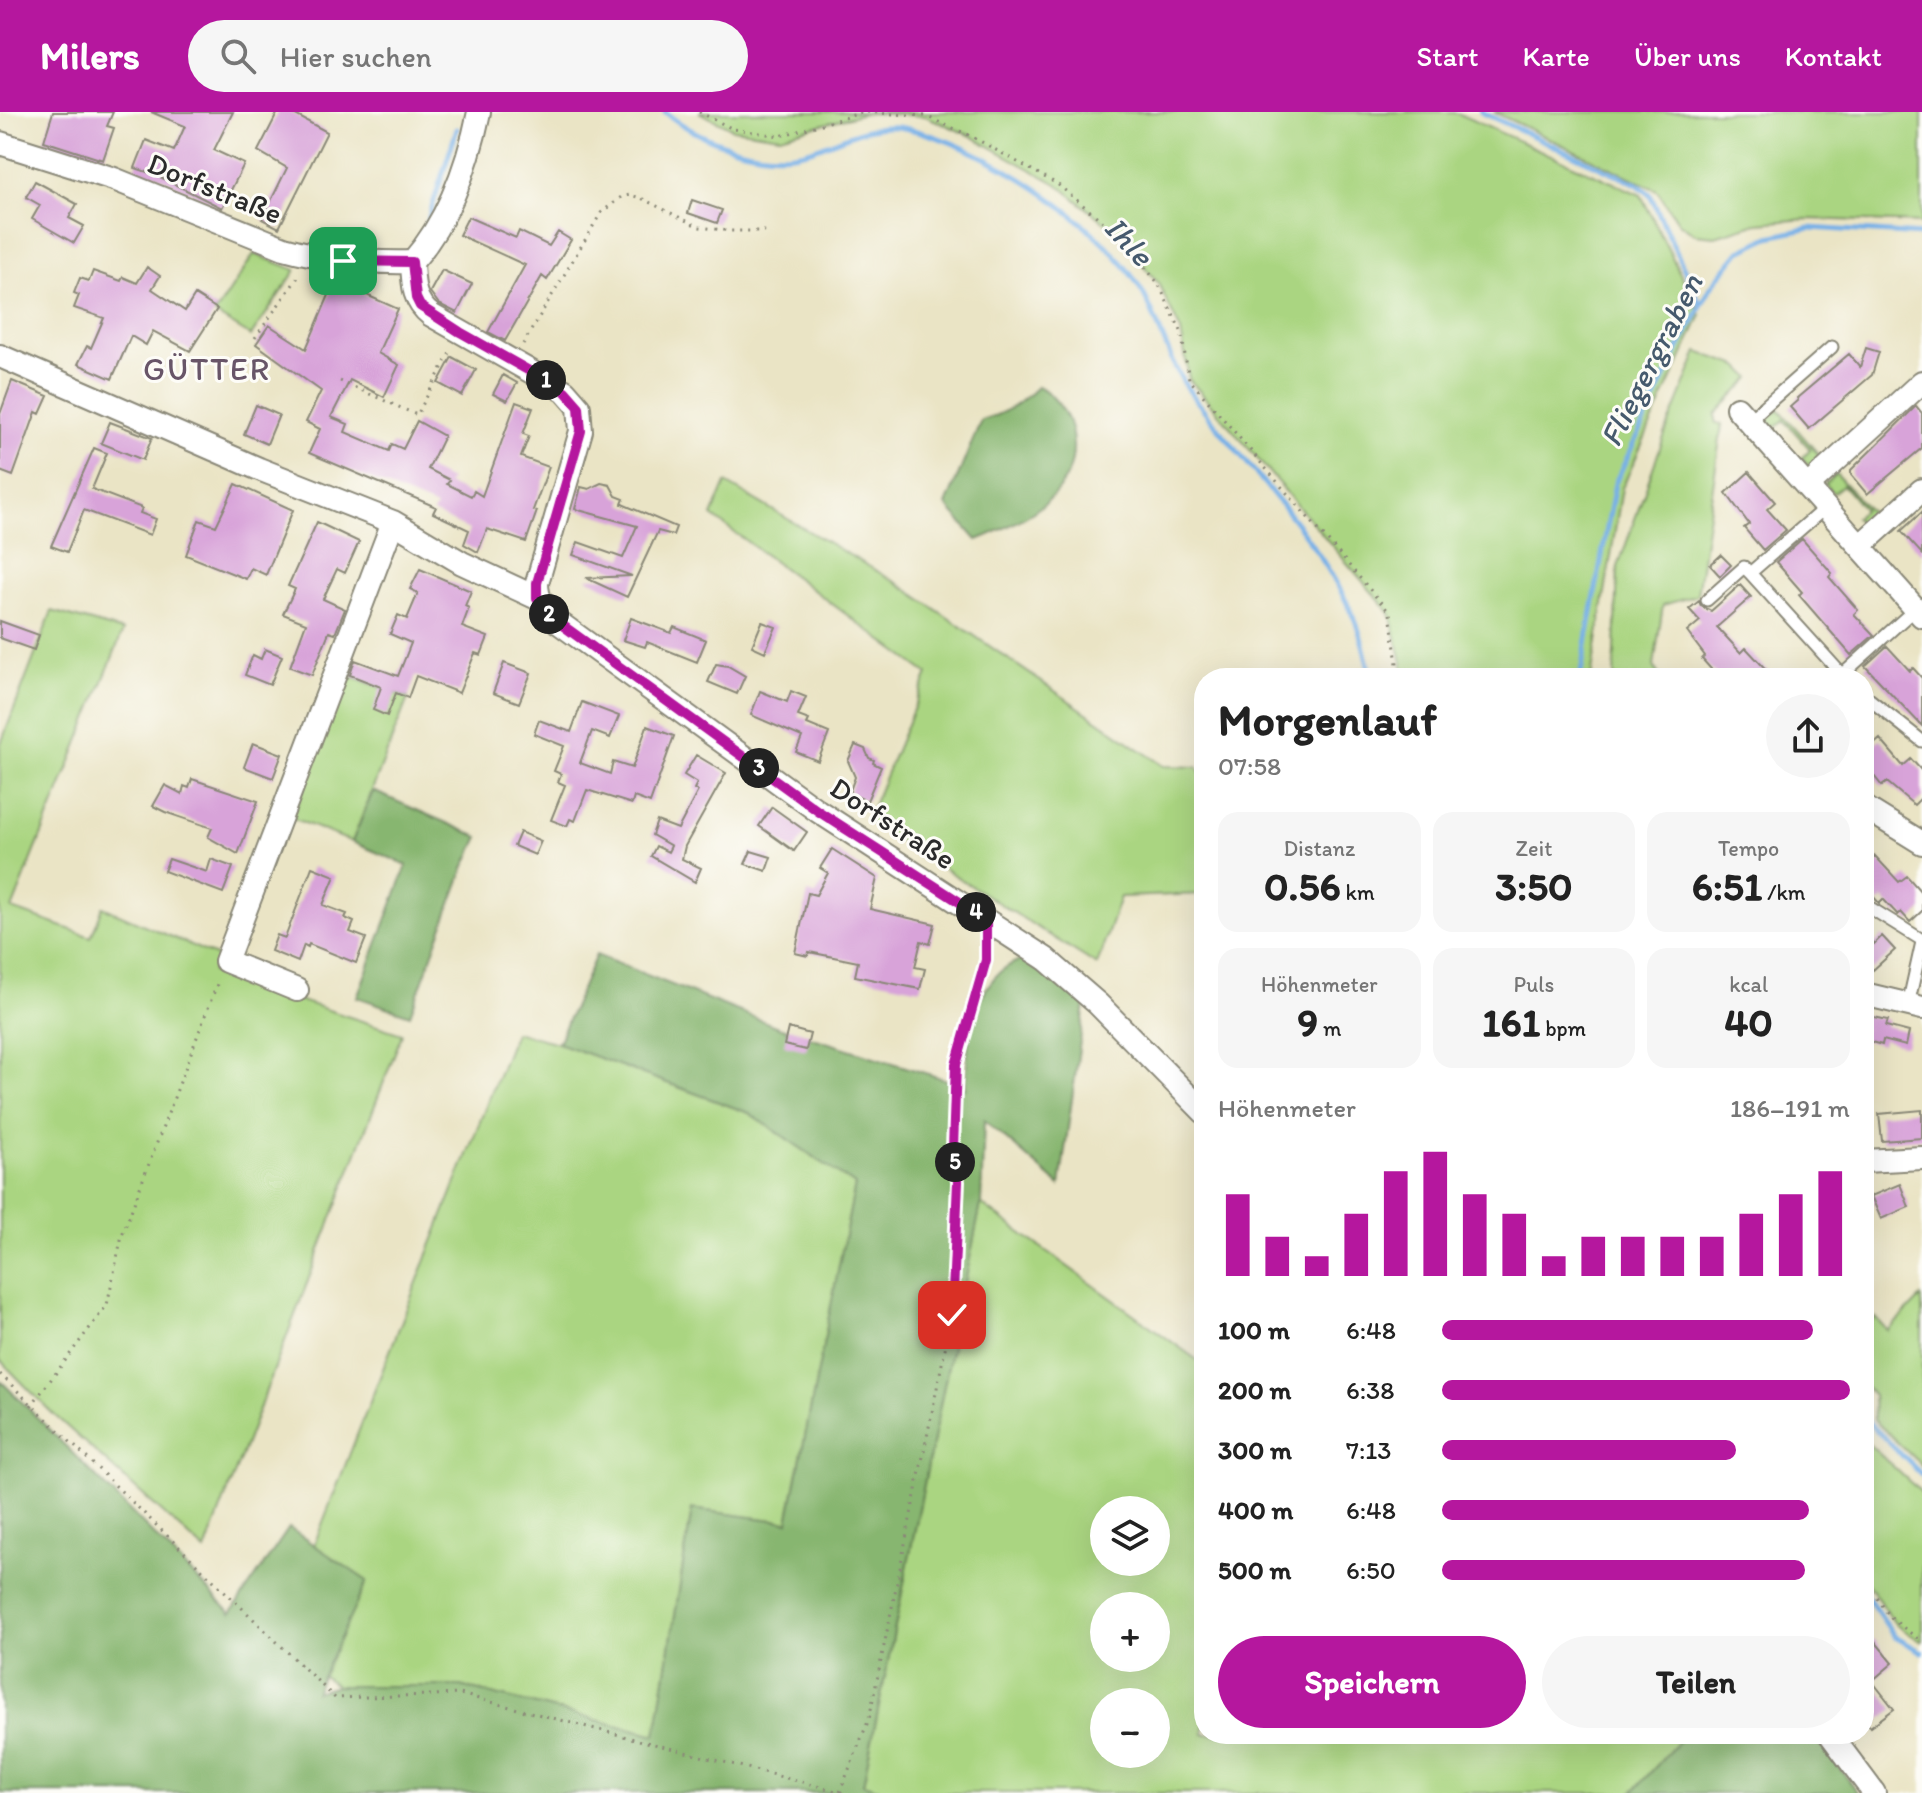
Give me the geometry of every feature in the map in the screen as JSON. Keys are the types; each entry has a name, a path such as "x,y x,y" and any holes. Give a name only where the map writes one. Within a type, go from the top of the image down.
{"street":[{"path":"479,112 462,175 449,205 429,243 412,262 416,298 420,306 464,334 565,391 579,407 581,431 540,567 537,598"},
{"name":"Dorfstraße","path":"0,143 114,179 284,248 355,261 412,262"},
{"name":"Dorfstraße","path":"0,356 271,474 393,522 462,563 537,598 558,622 818,811 1046,959 1098,1004 1194,1102"},
{"path":"1808,486 1922,382"},
{"path":"1743,414 1860,546 1917,604"},
{"path":"1860,546 1922,490"},
{"path":"297,990 226,961 393,522"},
{"path":"1874,812 1919,837"},
{"path":"1874,997 1915,1007"},
{"path":"1874,1160 1922,1158"},
{"path":"1837,1744 1874,1793"}],"lane":[{"path":"1743,414 1832,347"},
{"path":"1750,573 1826,507"},
{"path":"1707,600 1744,567 1837,668"},
{"path":"1852,668 1917,604"},
{"path":"1874,703 1922,741"},
{"path":"1874,910 1922,941 1915,1007"}],"path":[{"path":"699,112 733,129 780,136 864,112 925,116 982,142 1057,184 1081,203 1116,232 1158,283 1181,331 1189,379 1390,613 1398,668"},
{"path":"513,361 601,213 621,197 630,195 641,198 699,227 771,231"},
{"path":"255,338 303,270 310,255"},
{"path":"340,381 417,415 457,338 464,334"},
{"path":"0,1374 335,1698 460,1694 842,1792 869,1719 952,1315 958,1182 953,1148 956,1065 986,960 986,919"},
{"path":"31,1406 107,1305 122,1235 217,985"},
{"path":"1874,1593 1891,1618 1922,1642"}],"green space":[{"path":"699,112 1454,112 1641,195 1701,315 1622,488 1593,668 1404,668 1390,613 1189,379 1181,331 1158,283 1116,232 1057,184 969,135 925,116 864,113 780,136 733,129"},
{"path":"1494,112 1922,112 1922,223 1807,219 1758,223 1715,236 1695,234 1679,223 1657,190"},
{"path":"254,254 296,270 251,336 215,314"},
{"path":"1698,352 1739,366 1751,378 1716,414 1716,423 1722,425 1697,595 1663,605 1655,668 1614,668 1618,567"},
{"path":"1038,386 1049,393 1067,417 1073,451 1069,470 1061,487 1048,501 1015,523 977,540 946,505 981,420 1012,407"},
{"path":"1779,409 1821,457 1810,467 1802,458 1810,449 1784,420 1775,428 1767,419"},
{"path":"1836,474 1875,517 1864,527 1855,518 1864,509 1843,485 1833,493 1825,484"},
{"path":"726,483 899,584 1164,766 1194,767 1194,894 1120,897 1097,965 867,820 928,674 712,516"},
{"path":"52,611 123,631 12,909 91,937 103,907 218,957 212,972 402,1034 205,1551 52,1413 0,1360 0,746"},
{"path":"346,674 408,698 352,842 292,818"},
{"path":"373,791 479,837 465,866 410,1015 357,997 407,865 352,842"},
{"path":"596,955 778,1027 965,1088 968,1043 975,1013 986,989 1002,970 1024,959 1085,1005 1060,1186 984,1120 981,1204 863,1784 893,1793 0,1793 0,1380 231,1613 289,1528 367,1581 315,1692 337,1686 460,1686 656,1735 692,1509 788,1522 855,1185 749,1113 558,1043"},
{"path":"515,1032 558,1043 749,1113 855,1185 788,1522 692,1509 656,1735 460,1686 337,1686 322,1675 367,1581 314,1545"},
{"path":"981,1204 1194,1358 1194,1744 1676,1744 1632,1793 893,1793 863,1785"},
{"path":"1921,1297 1922,1466 1874,1420 1875,1317 1888,1331"},
{"path":"1874,1449 1922,1493 1922,1642 1896,1625 1874,1593"},
{"path":"1676,1744 1820,1744 1859,1793 1632,1793"}],"building":[{"path":"53,112 113,112 107,126 114,128 103,160 44,141"},
{"path":"151,112 233,112 214,150 244,164 222,208 156,175 135,168 146,140 174,151 185,126"},
{"path":"278,112 290,112 327,132 279,228 262,219 287,168 258,151"},
{"path":"35,181 77,204 69,218 84,226 74,243 32,219 40,205 26,197"},
{"path":"692,200 722,210 717,223 688,213"},
{"path":"468,217 516,238 519,231 549,246 558,232 571,240 547,280 542,276 505,341 488,332 525,265 459,235"},
{"path":"147,267 160,276 152,289 185,311 195,295 217,309 190,351 153,331 146,345 131,336 112,379 78,364 87,346 91,348 104,318 74,308 79,295 74,293 80,278 89,281 93,271 137,283"},
{"path":"442,270 472,284 457,313 439,304 430,292"},
{"path":"335,281 398,309 378,353 399,365 384,397 350,380 331,417 348,424 345,432 389,451 392,444 403,449 417,421 444,436 428,469 450,480 447,484 471,496 474,491 482,496 516,402 533,408 523,434 529,436 521,457 549,467 533,510 537,511 526,542 487,529 478,552 464,544 469,530 433,513 436,507 309,453 320,429 306,422 321,391 256,344 269,325 306,349"},
{"path":"1866,348 1879,352 1872,375 1809,429 1790,407 1849,354 1860,367"},
{"path":"452,357 476,370 462,396 438,383"},
{"path":"503,375 517,383 507,401 493,394"},
{"path":"12,381 48,396 40,414 36,412 13,476 0,471 0,414"},
{"path":"256,405 279,415 267,444 244,434"},
{"path":"1916,406 1922,413 1922,448 1867,494 1851,475 1851,470"},
{"path":"110,422 152,438 143,460 101,443"},
{"path":"94,448 107,453 92,489 142,508 140,513 156,519 150,535 84,510 67,552 51,546"},
{"path":"1749,472 1775,502 1767,509 1786,530 1763,550 1744,528 1749,524 1726,493"},
{"path":"601,483 610,485 616,496 624,499 622,504 676,527 673,535 658,531 627,597 586,578 632,576 573,555 578,542 623,558 637,526 575,509 581,487 589,489"},
{"path":"236,484 293,510 266,575 251,568 246,579 186,555 199,520 216,526"},
{"path":"1922,512 1922,554 1901,531"},
{"path":"317,522 359,542 345,573 337,569 323,599 345,609 335,634 329,632 312,675 290,667 306,623 283,614 295,589 288,586"},
{"path":"1802,539 1832,573 1829,577 1858,610 1854,614 1874,635 1851,655 1799,595 1802,592 1776,562"},
{"path":"1721,555 1731,565 1720,576 1710,565"},
{"path":"420,569 471,591 462,627 488,637 481,655 475,653 459,693 416,676 408,698 396,693 387,716 373,710 381,687 350,675 355,660 398,676 411,643 390,634 398,615 407,619 418,593 410,589"},
{"path":"1740,585 1751,597 1717,627 1741,653 1746,648 1765,668 1710,668 1687,632 1700,621 1689,609 1699,601 1701,606 1711,611"},
{"path":"631,618 671,633 674,627 706,640 697,662 647,642 645,647 623,640"},
{"path":"0,621 39,635 34,650 0,638"},
{"path":"762,622 776,627 765,652 752,646"},
{"path":"1887,646 1910,671 1913,668 1922,678 1922,726 1874,675 1874,668 1865,666"},
{"path":"265,649 282,656 270,685 245,675 253,655 261,659"},
{"path":"504,663 531,673 519,703 493,693"},
{"path":"716,664 728,666 745,676 737,694 708,682"},
{"path":"760,691 787,702 791,691 806,697 798,716 809,720 807,724 829,733 818,761 796,752 802,737 751,715"},
{"path":"582,702 619,716 610,738 592,731 580,763 610,774 613,762 632,768 647,726 674,736 650,803 634,797 632,804 587,790 575,821 570,819 567,826 551,820 565,785 558,782 561,774 554,771 564,746 534,734 539,720 571,732"},
{"path":"1880,739 1903,766 1911,759 1922,771 1922,797 1914,805 1887,782 1882,786 1874,776 1874,744"},
{"path":"253,743 282,754 273,778 244,767"},
{"path":"855,745 865,749 873,763 881,767 867,801 849,793 855,777 848,761"},
{"path":"696,755 726,773 685,846 682,859 701,868 695,882 651,856 656,846 668,852 671,846 652,835 657,821 678,829 698,791 694,789 697,783 684,775"},
{"path":"192,779 258,801 238,854 208,837 212,828 153,806 165,785 182,794 184,786 189,788"},
{"path":"772,807 807,832 794,851 759,826"},
{"path":"520,832 541,841 535,855 514,846"},
{"path":"832,849 877,878 870,909 935,924 930,944 921,941 915,967 925,969 920,989 855,976 858,962 809,952 808,956 795,953 808,893 816,895 828,873 820,868"},
{"path":"751,851 771,857 766,871 745,864"},
{"path":"1874,857 1899,882 1907,876 1922,893 1922,911 1910,922 1901,912 1898,915 1883,899 1879,903 1874,897"},
{"path":"169,859 207,872 211,859 233,867 223,893 164,871"},
{"path":"312,867 335,876 323,905 347,914 345,918 354,922 350,932 366,938 356,963 309,944 308,947 304,945 298,962 271,951 277,935 285,938"},
{"path":"1882,936 1895,950 1874,969 1874,944"},
{"path":"1874,1017 1888,1020 1886,1026 1909,1032 1906,1046 1883,1040 1882,1045 1874,1043"},
{"path":"788,1028 810,1034 806,1050 784,1045"},
{"path":"1922,1110 1922,1138 1882,1141 1879,1114"},
{"path":"1900,1184 1909,1207 1881,1219 1874,1195"},
{"path":"1874,1640 1893,1663 1874,1679"},
{"path":"1874,1684 1894,1709 1874,1724"}],"waterway":[{"name":"Ihle","path":"665,112 715,141 774,155 811,150 868,130 904,128 969,150 1004,168 1071,214 1125,266 1143,293 1185,384 1322,559 1355,620 1369,668"},
{"path":"1481,112 1637,184 1650,194 1701,306"},
{"path":"427,223 457,129"},
{"name":"Fliegergraben","path":"1582,668 1615,483 1711,287 1740,251 1769,237 1810,228 1922,235"},
{"name":"Fliegergraben","path":"1874,1428 1922,1475"},
{"name":"Ihle","path":"1874,1607 1895,1637 1922,1652"}],"district":[{"name":"GÜTTER","path":"207,369"}],"route":[{"path":"343,261 412,262 416,298 420,306 565,391 579,407 581,431 537,583 537,598 546,610 558,622 818,811 986,919 986,960 956,1065 953,1148 958,1182 952,1315"}]}
